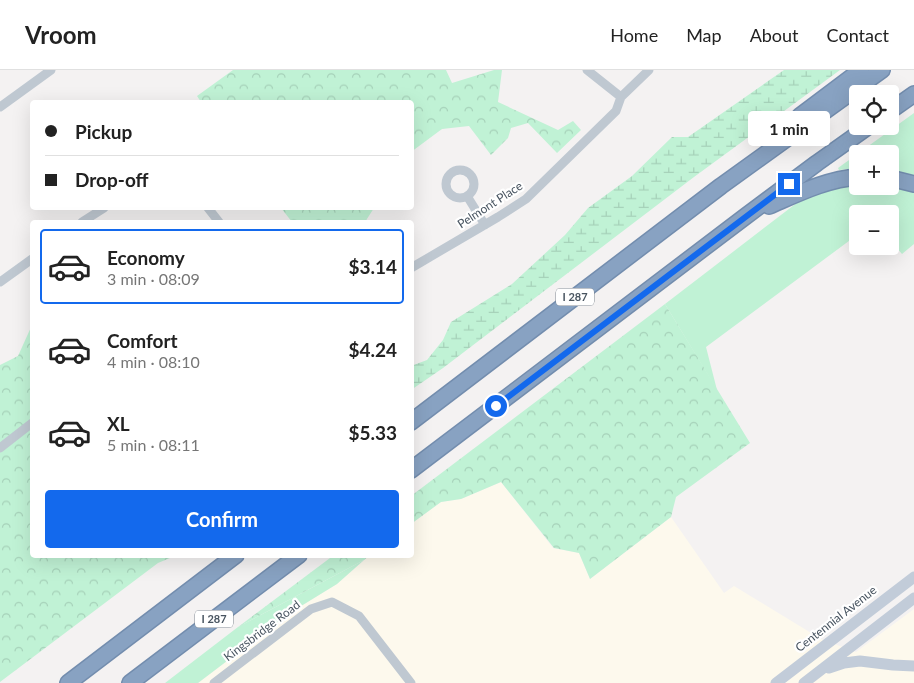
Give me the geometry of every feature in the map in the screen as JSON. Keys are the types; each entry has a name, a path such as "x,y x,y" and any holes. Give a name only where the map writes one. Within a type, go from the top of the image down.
{"highway":[{"path":"794,133 800,116 861,70"},
{"name":"I 287","path":"414,420 714,192 882,70"},
{"path":"899,105 914,94"},
{"path":"414,468 746,216 857,135"},
{"path":"746,216 830,182 849,179"},
{"path":"899,180 914,184"},
{"path":"68,683 232,558"},
{"name":"I 287","path":"130,683 295,558"}],"main road":[{"name":"Centennial Avenue","path":"776,683 914,576"},
{"path":"804,683 913,602"},
{"path":"820,670 844,663 860,661 914,666"}],"street":[{"path":"0,107 51,70"},
{"path":"587,70 620,97 649,70"},
{"name":"Pelmont Place","path":"414,266 526,199 616,111 620,97"},
{"path":"467,196 485,225"},
{"path":"85,220 101,210"},
{"path":"210,210 217,220"},
{"path":"0,282 30,260"},
{"path":"0,448 30,425"},
{"path":"900,588 913,602"},
{"name":"Kingsbridge Road","path":"214,683 311,609 332,602 358,616 411,683"}],"shaded area":[{"path":"501,482 553,548 579,553 590,579 671,517 724,593 734,586 821,639 856,652 914,609 914,683 198,683 293,611 337,584 367,558 414,558 414,522 441,502 461,499"}],"green space":[{"path":"233,70 446,70 452,83 494,70 502,70 498,102 558,130 573,121 581,130 557,153 528,123 511,128 508,138 491,155 469,126 442,129 414,150 414,100 200,100 197,96"},
{"path":"784,70 840,70 694,177 443,368 414,388 414,365 427,360 443,340 451,322 512,284 565,235 588,208 632,176 672,137 688,137"},
{"path":"914,113 914,176 899,172 899,145 870,145 884,135 899,135 899,124"},
{"path":"849,160 849,169 839,170 838,168"},
{"path":"849,185 849,195 899,195 899,188 914,192 914,244 902,254 899,250 899,205 849,205 849,241 706,347 717,390 665,304 798,202 829,189"},
{"path":"283,210 373,210 366,220 290,220"},
{"path":"665,304 750,443 676,497 671,517 590,579 579,553 554,548 501,482 461,499 441,502 414,522 414,494"},
{"path":"30,329 30,558 170,558 158,563 0,682 0,365 18,356"},
{"path":"330,558 366,558 364,560 238,627"},
{"path":"364,560 337,584 293,611 198,683 165,683 238,627"}],"route":[{"path":"496,406 789,184"}]}
